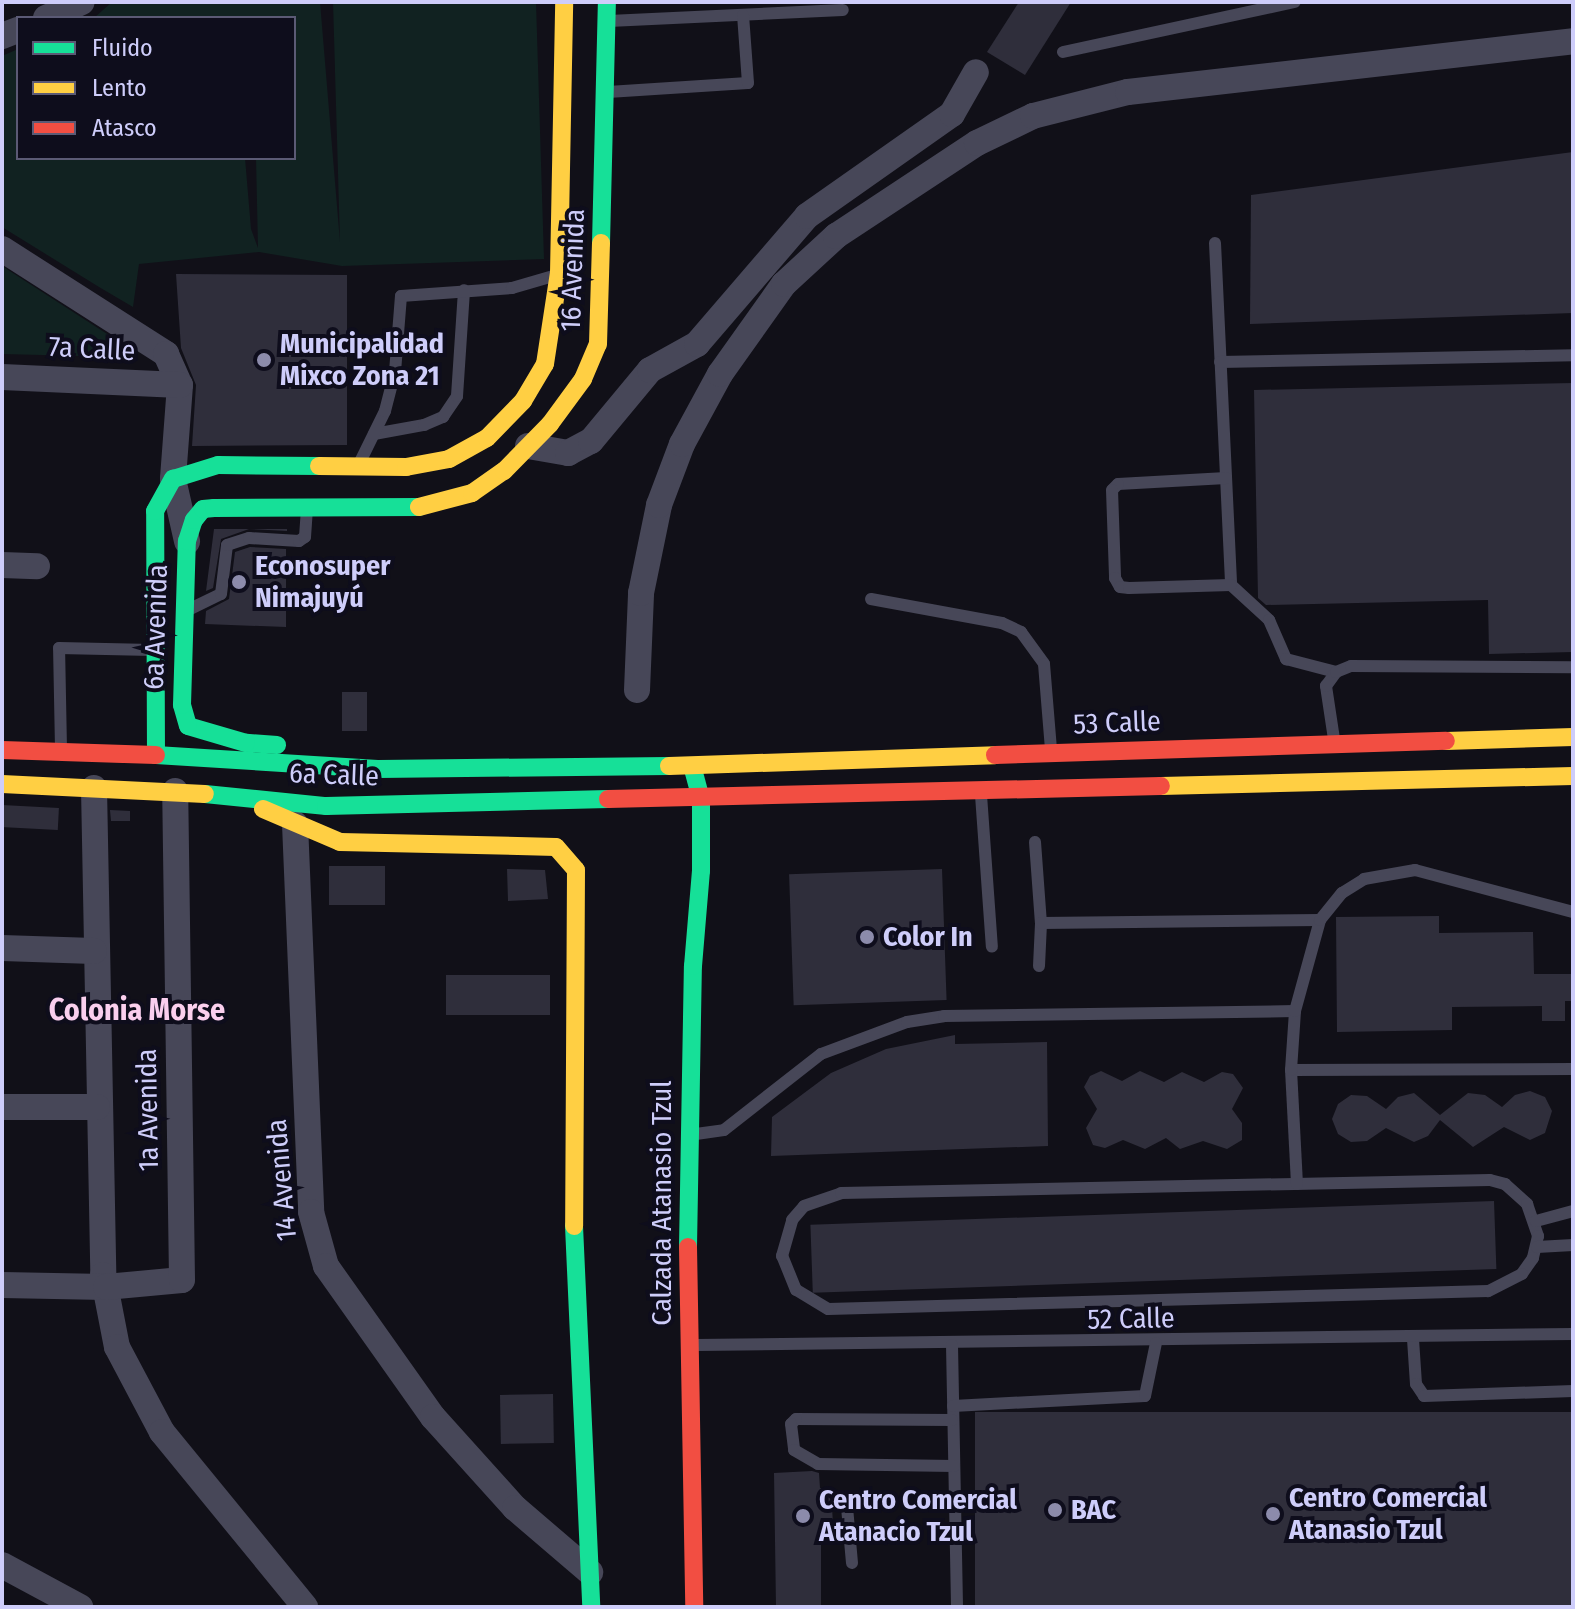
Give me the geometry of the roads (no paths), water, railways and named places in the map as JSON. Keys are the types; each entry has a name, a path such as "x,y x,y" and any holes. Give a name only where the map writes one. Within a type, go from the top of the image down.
{"main road":[{"name":"16 Avenida","path":"173,479 218,465 406,467 449,459 487,438 523,401 545,364 559,273 564,2"},
{"name":"16 Avenida","path":"190,530 203,509 425,507 446,502 483,485 528,446 583,379 598,344 607,2"},
{"name":"6a Avenida","path":"156,755 155,511 173,479"},
{"name":"6a Avenida","path":"190,530 182,705 188,726 246,743 366,754 378,769"},
{"name":"53 Calle","path":"664,766 1050,772 1332,763 1573,737"},
{"name":"6a Calle","path":"2,750 156,755 378,769 664,766"},
{"path":"156,755 205,794"},
{"name":"53 Calle","path":"666,800 981,792 1050,772 1332,763 1573,776"},
{"name":"Calzada Atanasio Tzul","path":"692,765 701,799 701,871 693,966 689,1133 694,1607"},
{"name":"6a Calle","path":"2,784 175,791 326,806 666,800"},
{"path":"747,815 830,796"},
{"path":"234,797 340,842 539,844 556,847 576,870 572,1191 591,1607"},
{"path":"701,871 724,833"}],"street":[{"path":"50,16 82,2"},
{"path":"637,690 641,593 659,505 682,444 720,374 784,284 848,227 977,143 1033,116 1128,92 1573,41"},
{"path":"528,446 568,453 591,441 650,370 697,344 807,216 952,114 976,72"},
{"path":"2,249 152,341 175,368 180,385 173,479 190,530"},
{"name":"7a Calle","path":"2,377 180,385"},
{"path":"2,565 37,566"},
{"path":"94,788 97,1107 106,1287 117,1347 162,1432 305,1607"},
{"name":"1a Avenida","path":"106,1287 181,1283 175,791"},
{"name":"14 Avenida","path":"295,824 311,1212 326,1266 433,1417 515,1508 590,1572"},
{"path":"2,948 94,951"},
{"path":"2,1107 97,1107"},
{"path":"2,1285 106,1287"},
{"path":"2,1565 80,1607"}],"lane":[{"path":"1063,52 1295,2"},
{"path":"606,22 843,10"},
{"path":"605,92 748,83 743,15"},
{"path":"1215,243 1231,585"},
{"path":"357,467 374,434 395,372 401,296 534,285 559,273"},
{"path":"374,434 424,425 443,417 457,396 464,290"},
{"path":"1220,362 1573,355"},
{"path":"1226,478 1118,484 1112,490 1115,578 1120,587 1231,585 1269,620 1286,659 1336,672 1374,666 1573,667"},
{"path":"187,610 221,594 227,545 249,538 299,541 305,537 308,508"},
{"path":"871,599 1002,623 1021,632 1044,664 1050,772"},
{"path":"61,752 59,648 154,650"},
{"path":"1332,763 1326,686 1336,672"},
{"path":"981,792 992,947"},
{"path":"1035,842 1041,923 1039,966"},
{"path":"1297,1184 1291,1070 1295,1011 1320,920 1342,893 1364,879 1415,870 1573,912"},
{"path":"1041,923 1320,920"},
{"path":"689,1133 709,1136 724,1130 821,1054 907,1022 944,1016 1295,1011"},
{"path":"1291,1070 1573,1069"},
{"path":"1490,1180 1515,1191 1536,1221 1537,1247 1522,1274 1488,1291 847,1310 810,1302 791,1282 782,1256 792,1220 804,1206 841,1193 1297,1184 1490,1180"},
{"path":"1536,1221 1573,1211"},
{"path":"1537,1247 1573,1245"},
{"name":"52 Calle","path":"690,1345 1156,1343 1573,1334"},
{"path":"1413,1339 1416,1384 1424,1396 1573,1391"},
{"path":"953,1406 1145,1396 1156,1343"},
{"path":"952,1345 957,1607"},
{"path":"952,1420 796,1419 791,1424 794,1450 818,1464 954,1466"},
{"path":"852,1563 847,1507 853,1503"}],"place":[{"name":"Municipalidad Mixco Zona 21","path":"264,360"},
{"name":"Econosuper Nimajuyú","path":"239,582"},
{"name":"Color In","path":"867,937"},
{"name":"BAC","path":"1055,1510"},
{"name":"Centro Comercial Atanasio Tzul","path":"1273,1514"},
{"name":"Centro Comercial Atanacio Tzul","path":"803,1516"}],"district":[{"name":"Colonia Morse","path":"137,1010"}]}
